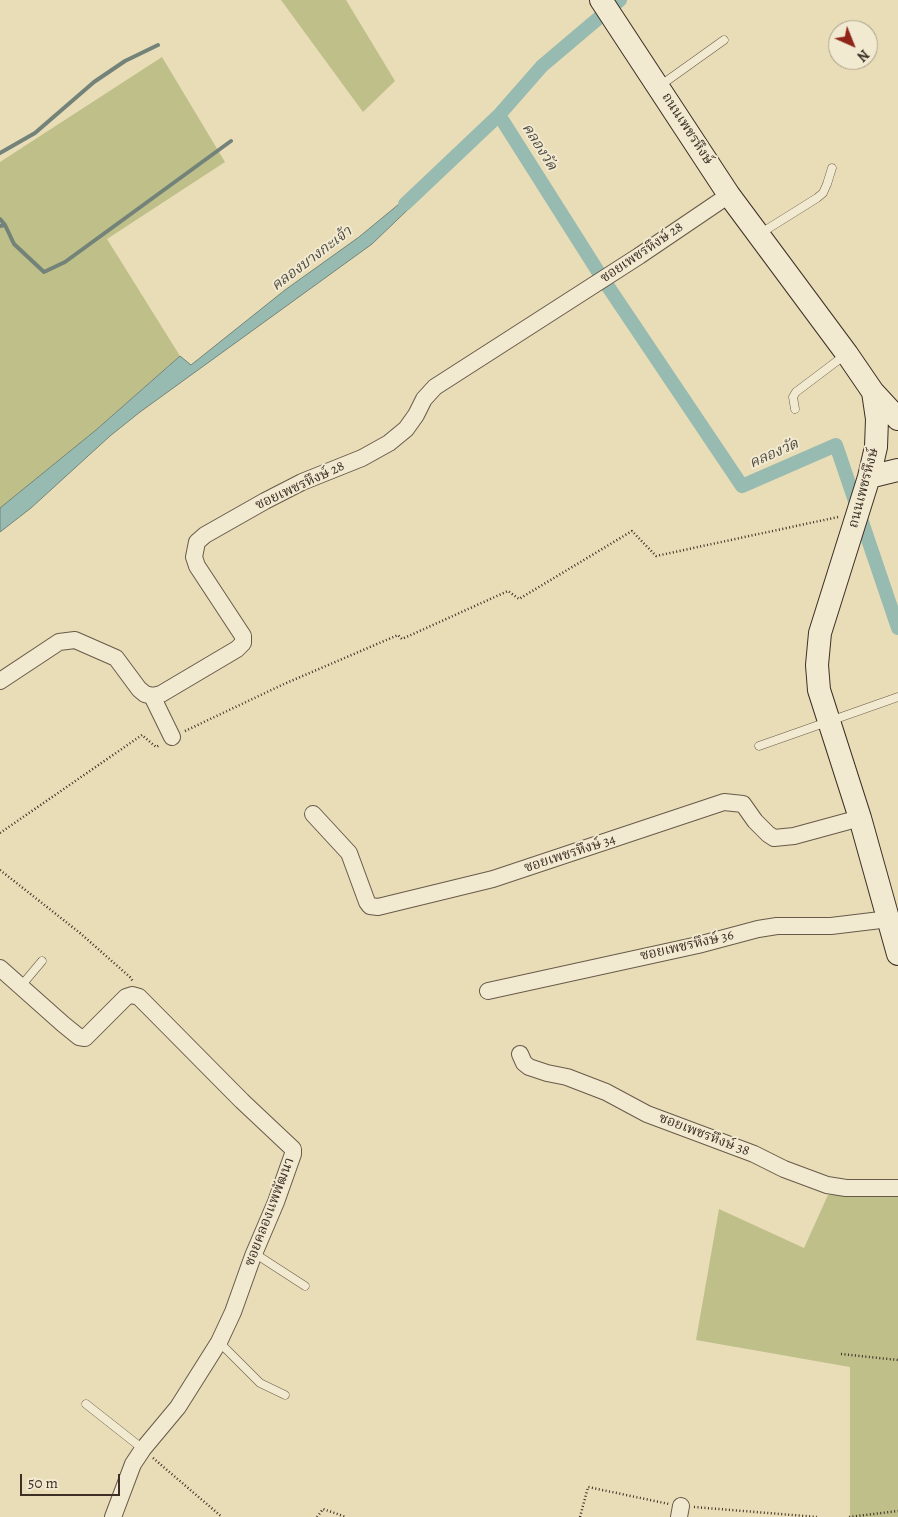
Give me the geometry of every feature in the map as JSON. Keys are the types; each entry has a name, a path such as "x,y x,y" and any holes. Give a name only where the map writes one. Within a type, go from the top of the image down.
{"main road":[{"name":"ถนนเพชรหึงษ์","path":"607,9 729,194 873,392 877,419 876,447 869,478 820,633 817,665 819,690 860,818 898,954"},
{"path":"873,392 898,419"},
{"path":"869,478 898,470"}],"street":[{"name":"ซอยเพชรหึงษ์ 28","path":"152,696 161,694 221,660 237,650 243,643 243,636 239,627 197,566 194,557 195,549 197,542 205,535 302,482 362,458 389,443 406,429 424,399 435,387 639,256 729,194"},
{"path":"0,680 59,642 75,640 116,658 139,688 145,694 152,696 172,737"},
{"name":"ซอยเพชรหึงษ์ 34","path":"313,814 349,854 367,902 370,906 378,907 493,879 724,802 743,804 755,820 774,838 794,836 860,818"},
{"name":"ซอยเพชรหึงษ์ 36","path":"488,991 758,929 777,926 831,926 889,919"},
{"path":"0,968 79,1037 84,1038 126,997 132,995 139,997"},
{"name":"ซอยคลองแพพัฒนา","path":"113,1517 133,1464 143,1449 178,1408 219,1342 233,1312 293,1154 293,1148 242,1101 139,997"},
{"name":"ซอยเพชรหึงษ์ 38","path":"520,1054 524,1063 529,1067 606,1092 647,1114 754,1154 784,1169 827,1185 846,1188 898,1188"}],"lane":[{"path":"659,86 724,40"},
{"path":"759,234 823,193 832,168"},
{"path":"795,409 793,397 796,392 847,354"},
{"path":"759,746 898,698"},
{"path":"21,986 42,961"},
{"path":"254,1253 305,1286"},
{"path":"219,1342 260,1382 285,1395"},
{"path":"86,1404 143,1449"}],"path":[{"path":"0,833 142,735 156,747 172,737 284,684 398,635 402,639 508,591 518,599 632,531 656,556 858,513"},
{"path":"0,870 80,933 131,978 139,997"},
{"path":"841,1354 898,1360"},
{"path":"143,1449 222,1517"},
{"path":"317,1517 323,1509 346,1517"},
{"path":"849,1517 898,1511"}],"green space":[{"path":"281,0 346,0 395,81 363,112"},
{"path":"162,57 225,162 107,239 180,356 96,430 0,508 0,162"},
{"path":"828,1195 898,1196 898,1517 850,1517 850,1367 696,1340 719,1209 804,1248"}],"water":[{"path":"416,190 421,197 372,244 140,412 110,436 31,508 0,532 0,508 96,430 180,356 191,365 285,290 359,237"}],"waterway":[{"name":"คลองบางกะเจ้า","path":"405,204 499,115 542,66 620,0"},
{"path":"0,153 35,133 94,82 125,61 158,45"},
{"name":"คลองวัด","path":"499,115 599,273"},
{"path":"0,226 5,225 14,244 44,272 65,262 231,141"},
{"path":"0,219 5,225"},
{"name":"คลองวัด","path":"607,285 742,486 836,445 898,628"}]}
